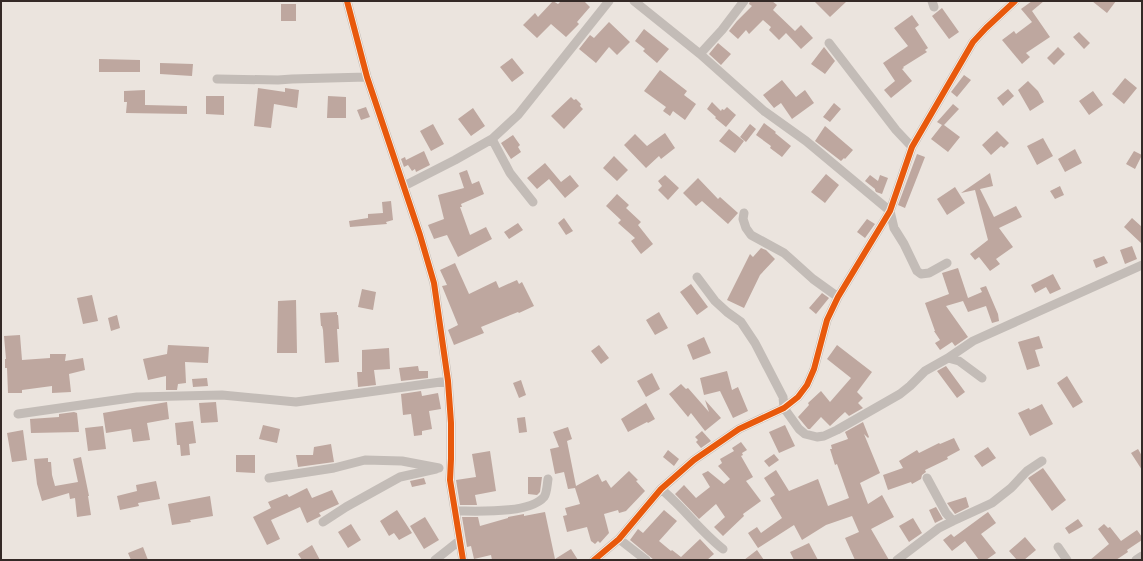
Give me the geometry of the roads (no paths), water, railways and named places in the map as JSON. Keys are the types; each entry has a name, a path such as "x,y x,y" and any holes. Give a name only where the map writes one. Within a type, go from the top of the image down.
{"street":[{"path":"348,1 367,77 404,186 434,283 448,381 451,423 450,480 463,560"},
{"path":"404,186 492,139 518,115 609,1"},
{"path":"634,1 700,54 764,111 806,141 890,211 894,228 904,244 917,271 922,274 929,273 947,263"},
{"path":"700,54 722,30 744,1"},
{"path":"594,560 619,539 661,489 694,460 739,429 784,408 798,397 807,385 814,370 827,320 838,297 890,211 912,147 973,42 1015,1"},
{"path":"829,43 896,130 912,147"},
{"path":"217,80 278,80 367,77"},
{"path":"492,139 510,173 533,202"},
{"path":"744,213 743,219 751,236 784,253 814,279 838,297"},
{"path":"697,277 715,301 741,322 755,343 783,397 784,408 799,429 805,434 817,437 824,436 837,430 900,394 925,371 973,341 1142,265"},
{"path":"948,358 960,361 982,378"},
{"path":"18,414 137,397 222,395 296,402 448,381"},
{"path":"268,478 334,468 365,460 402,461 439,468 450,480"},
{"path":"897,560 939,528 992,503 1011,488 1027,471 1042,461"},
{"path":"324,522 346,507 400,477 439,468"},
{"path":"927,478 946,513 953,521"},
{"path":"456,511 515,510 528,506 540,501 545,496 548,479"},
{"path":"661,489 676,502 711,539 723,548"},
{"path":"619,539 646,560"},
{"path":"435,560 459,541"},
{"path":"1058,547 1067,560"},
{"path":"1136,560 1142,556"}]}
